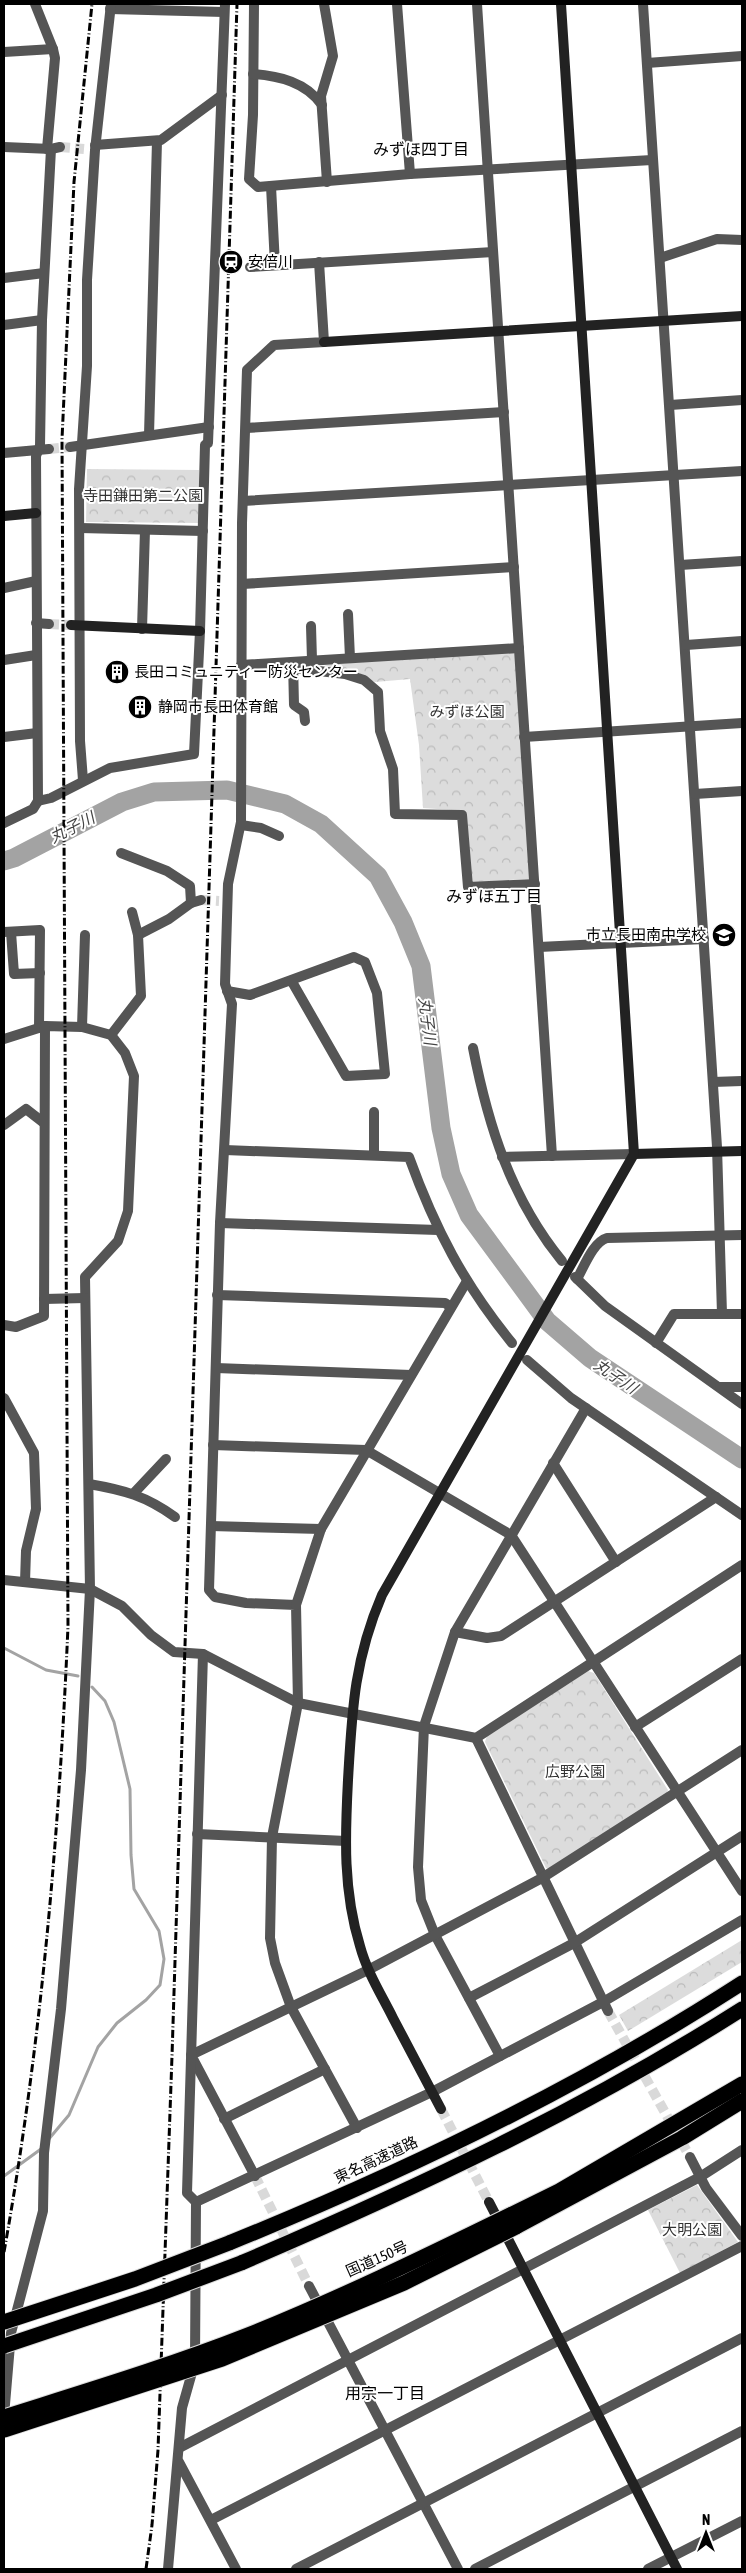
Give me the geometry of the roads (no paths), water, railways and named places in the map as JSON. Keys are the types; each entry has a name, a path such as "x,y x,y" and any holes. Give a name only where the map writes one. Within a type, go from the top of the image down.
{"highway":[{"name":"東名高速道路","path":"4,2322 135,2279 229,2243 364,2186 488,2127 633,2050 742,1983"},
{"path":"4,2346 130,2305 241,2263 359,2213 481,2155 643,2068 742,2009"},
{"name":"国道150号","path":"4,2430 222,2360 404,2283 513,2221 559,2191 742,2084"},
{"name":"国道150号","path":"4,2416 109,2384 248,2335 513,2221 673,2143 742,2101"}],"street":[{"path":"4,824 33,809 38,801 36,450 40,446 42,320 53,148 55,58 35,4"},
{"path":"254,4 253,115 249,179 258,187 410,174 652,160"},
{"path":"324,4 333,56 321,96 327,182"},
{"path":"397,4 410,174"},
{"path":"477,4 552,1156"},
{"path":"441,2109 368,1970 359,1945 348,1892 346,1841 352,1713 356,1676 368,1628 382,1595 634,1154 609,732 561,4"},
{"path":"643,4 718,1152 722,1314"},
{"path":"38,801 51,798 83,780 110,768 194,754 200,631 205,445 208,443 209,427 224,8 111,6 91,148 86,280 87,366 79,489 80,528 76,625 83,780"},
{"path":"4,52 53,49"},
{"path":"647,64 742,56"},
{"path":"252,74 275,77 302,86 322,105"},
{"path":"91,148 157,141 222,95"},
{"path":"149,435 157,141"},
{"path":"4,147 53,148"},
{"path":"271,186 275,265"},
{"path":"660,258 717,239 742,240"},
{"path":"250,267 493,252"},
{"path":"320,262 324,342"},
{"path":"4,278 44,273"},
{"path":"296,1606 246,1603 215,1598 209,1590 217,1295 232,1004 225,984 223,901 241,823 243,501 247,370 274,345 742,316"},
{"path":"4,325 42,320"},
{"path":"670,405 742,400"},
{"path":"246,428 504,412"},
{"path":"70,446 209,427"},
{"path":"4,452 49,449"},
{"path":"243,501 742,471"},
{"path":"4,516 36,513"},
{"path":"80,528 203,531"},
{"path":"142,628 145,530"},
{"path":"680,565 742,561"},
{"path":"242,584 514,567"},
{"path":"4,588 36,581"},
{"path":"348,614 350,658"},
{"path":"36,623 49,624"},
{"path":"76,625 200,631"},
{"path":"311,626 312,660"},
{"path":"686,645 742,641"},
{"path":"241,665 293,664 312,660 519,648"},
{"path":"4,660 36,655"},
{"path":"293,664 294,705 304,712 305,721"},
{"path":"293,664 345,674 364,680 378,692 380,731 393,769 395,814 462,815 468,887 535,884"},
{"path":"524,737 742,724"},
{"path":"4,737 37,732"},
{"path":"696,794 742,791"},
{"path":"241,823 261,828 279,836"},
{"path":"121,853 167,871 190,886 196,901 169,919 138,935"},
{"path":"111,1035 141,996 138,935 132,912"},
{"path":"4,1325 16,1327 44,1316 44,1123 40,930 7,932 14,974 40,973"},
{"path":"82,1027 85,935"},
{"path":"539,947 704,939"},
{"path":"227,991 250,996 291,980 354,957 365,962 377,993 385,1074 346,1076 291,980"},
{"path":"4,1039 42,1027 82,1027 111,1035 125,1053 134,1076 128,1211 118,1241 85,1277 90,1589 74,1863 59,2032 44,2153 43,2211 11,2333 4,2416"},
{"path":"473,1048 502,1157 526,1208 562,1260"},
{"path":"713,1082 742,1081"},
{"path":"4,1125 26,1109 44,1123"},
{"path":"374,1112 374,1155"},
{"path":"225,1150 409,1157 438,1230 467,1281 489,1314 512,1343"},
{"path":"502,1157 742,1152"},
{"path":"220,1223 438,1230"},
{"path":"742,1235 602,1239 576,1278 605,1306 742,1404"},
{"path":"357,2128 291,2007 274,1963 270,1938 272,1837 298,1703 296,1606 321,1529 467,1281"},
{"path":"217,1295 445,1303 451,1307"},
{"path":"44,1299 85,1298"},
{"path":"656,1343 674,1314 742,1314"},
{"path":"527,1360 550,1381 586,1408 742,1515"},
{"path":"216,1368 411,1375"},
{"path":"720,1387 742,1387"},
{"path":"4,1398 34,1453 36,1508 26,1551 25,1582"},
{"path":"500,2056 435,1935 424,1909 418,1882 424,1726 455,1632 586,1408"},
{"path":"213,1445 366,1450 440,1491 511,1535 555,1600 635,1728 742,1891"},
{"path":"134,1493 166,1459"},
{"path":"553,1463 616,1562"},
{"path":"89,1484 134,1493 153,1501 175,1516"},
{"path":"455,1632 487,1638 501,1636 716,1497"},
{"path":"211,1526 321,1529"},
{"path":"4,1580 90,1589 122,1606 151,1635 174,1652 203,1654 298,1703 424,1726 476,1738 742,1565"},
{"path":"168,2569 179,2461 182,2408 195,2362 196,2202 187,2193 203,1654"},
{"path":"635,1728 742,1659"},
{"path":"476,1738 605,2006"},
{"path":"191,2055 368,1970 542,1878 742,1750"},
{"path":"197,1834 346,1841"},
{"path":"469,1998 574,1944 742,1836"},
{"path":"196,2202 357,2128 605,2006 742,1920"},
{"path":"191,2055 255,2176"},
{"path":"224,2119 325,2069"},
{"path":"179,2448 700,2177 742,2150"},
{"path":"690,2157 700,2177 742,2236"},
{"path":"489,2202 677,2569"},
{"path":"210,2520 742,2246"},
{"path":"309,2286 425,2503 458,2569"},
{"path":"296,2569 742,2338"},
{"path":"475,2569 742,2431"},
{"path":"179,2461 236,2569"},
{"path":"648,2569 742,2521"}],"waterway":[{"name":"丸子川","path":"4,861 14,858 122,802 154,792 227,790 285,804 321,824 378,876 403,922 421,966 441,1128 451,1174 469,1215 547,1321 590,1358 742,1459"},
{"path":"4,1648 46,1670 78,1676"},
{"path":"48,2140 69,2115 98,2047 117,2023 146,2000 160,1985 164,1959 159,1931 134,1889 131,1855 130,1789 114,1722 105,1701 92,1687"},
{"path":"4,2176 41,2149"}],"tunnel":[{"path":"60,147 84,149"},
{"path":"49,449 70,447"},
{"path":"49,624 71,625"},
{"path":"201,900 219,901"},
{"path":"608,2011 690,2157"},
{"path":"441,2109 489,2202"},
{"path":"255,2176 309,2286"}],"railway":[{"path":"4,2252 17,2174 38,2019 54,1862 68,1626 62,439 74,182 92,4"},
{"path":"146,2569 152,2525 158,2450 172,2056 237,4"}],"place":[{"name":"安倍川","path":"231,262"},
{"name":"長田コミュニティー防災センター","path":"117,672"},
{"name":"静岡市長田体育館","path":"140,707"},
{"name":"市立長田南中学校","path":"724,935"}],"district":[{"name":"みずほ四丁目","path":"421,149"},
{"name":"みずほ五丁目","path":"494,896"},
{"name":"用宗一丁目","path":"385,2393"}],"park label":[{"name":"寺田鎌田第二公園","path":"143,496"},
{"name":"みずほ公園","path":"467,712"},
{"name":"広野公園","path":"575,1772"},
{"name":"大明公園","path":"692,2230"}]}
